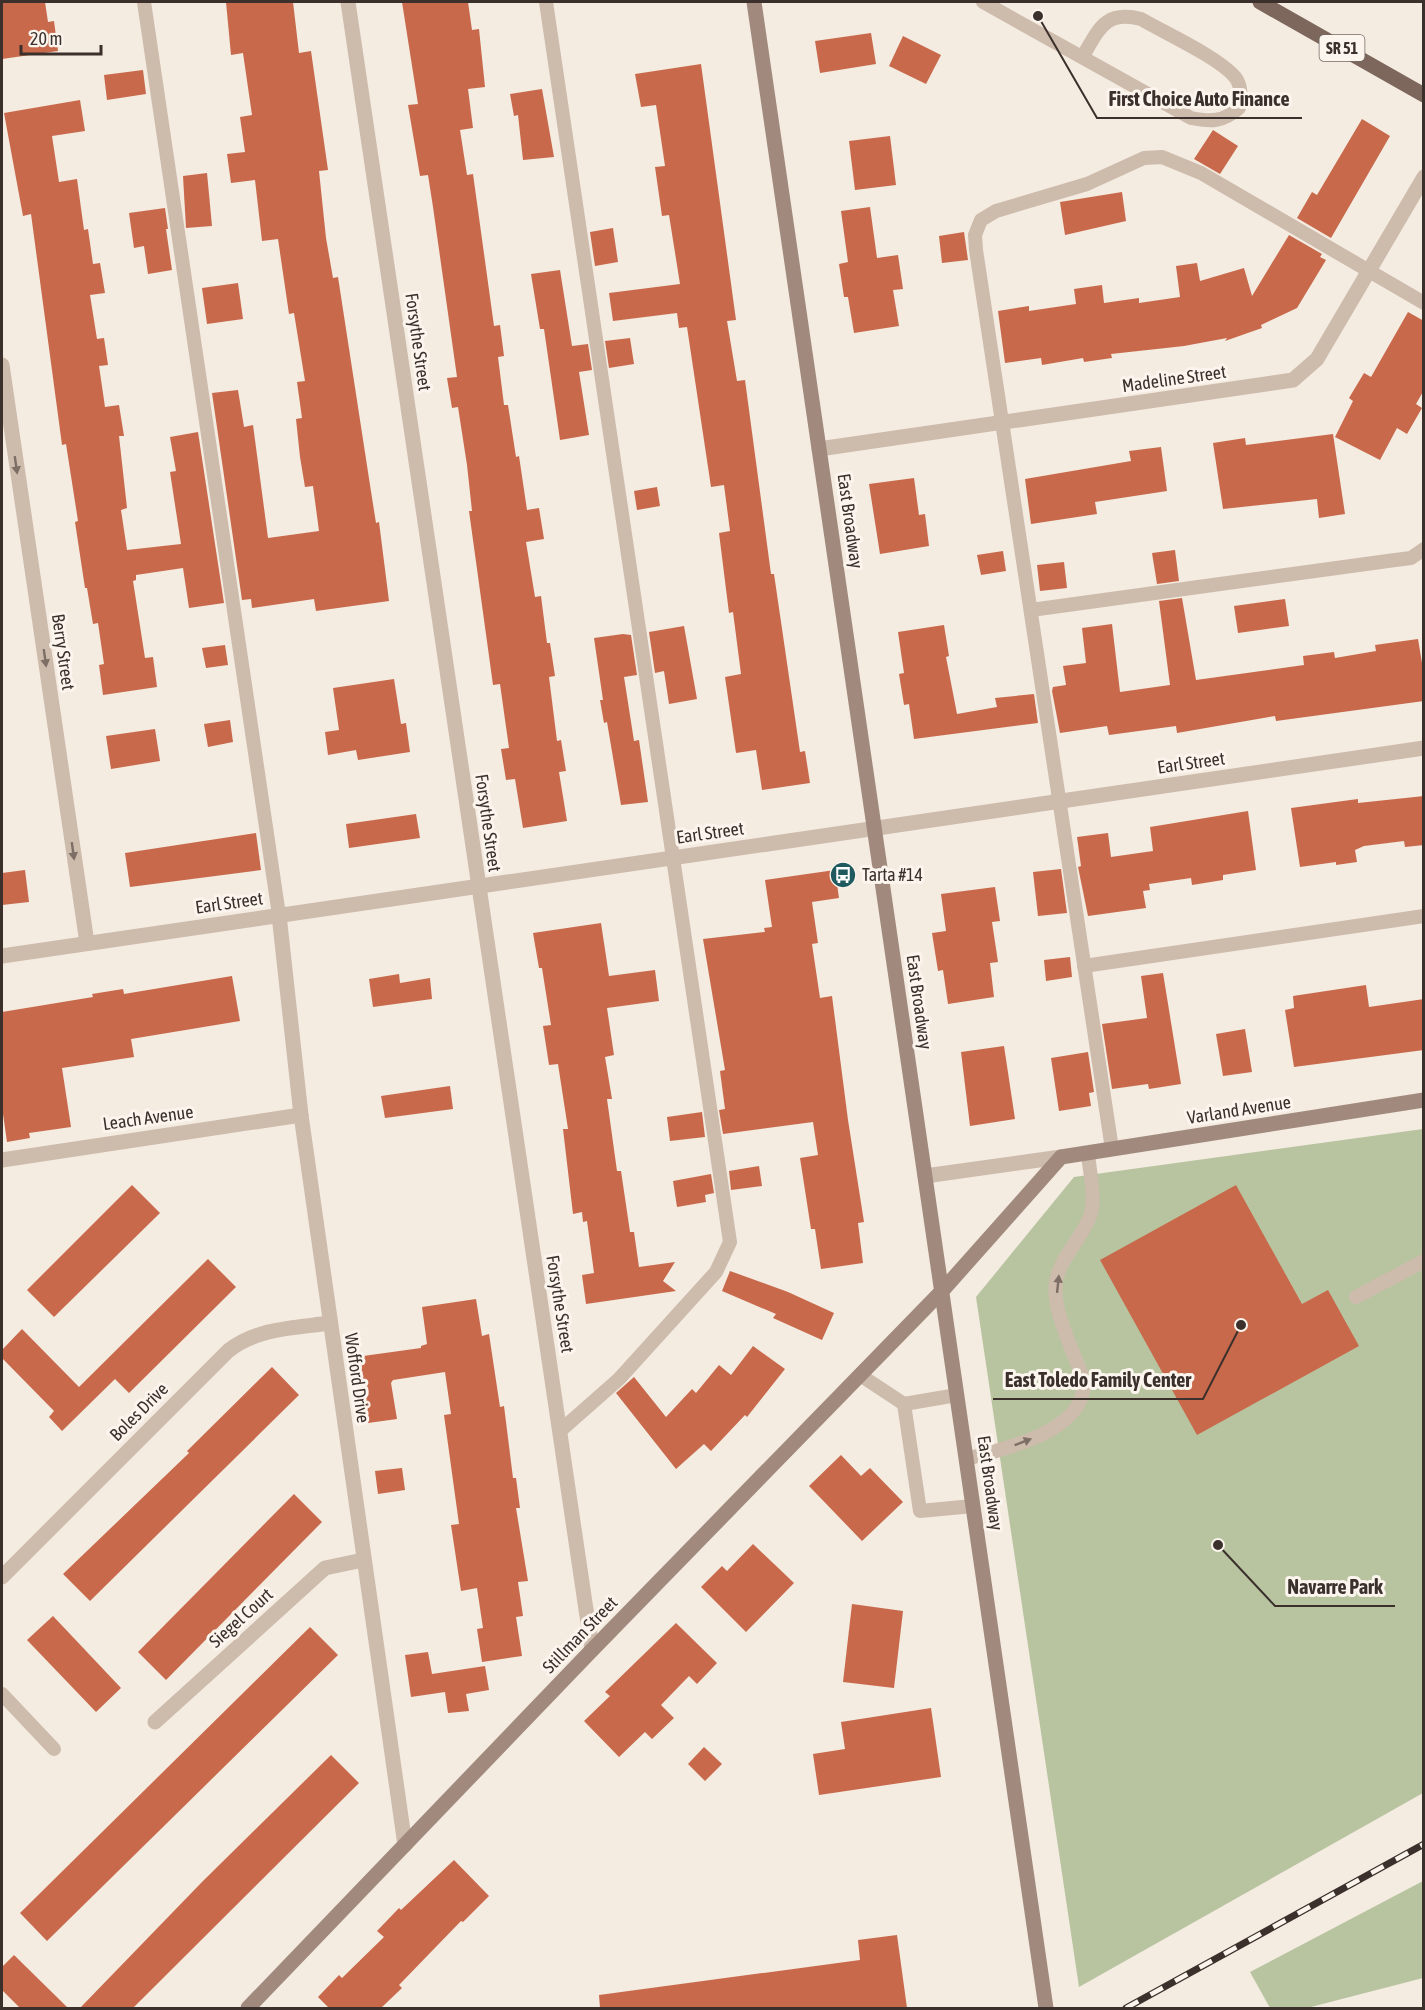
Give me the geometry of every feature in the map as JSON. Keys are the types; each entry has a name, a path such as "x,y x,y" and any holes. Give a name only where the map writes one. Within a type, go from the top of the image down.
{"main road":[{"name":"SR 51","path":"1261,2 1424,95"}],"street":[{"name":"Forsythe Street","path":"348,2 592,1650"},
{"name":"East Broadway","path":"754,2 1046,2008"},
{"name":"Madeline Street","path":"819,449 1293,380 1317,359 1424,177"},
{"name":"Berry Street","path":"2,365 87,943"},
{"name":"Earl Street","path":"2,956 1424,748"},
{"name":"Wofford Drive","path":"279,915 301,1115 405,1845"},
{"name":"Varland Avenue","path":"925,1176 1424,1101"},
{"name":"Leach Avenue","path":"2,1160 301,1115"},
{"path":"942,1291 1061,1157"},
{"name":"Stillman Street","path":"248,2008 592,1650 942,1291"},
{"name":"Boles Drive","path":"3,1571 244,1338 267,1332 330,1323"},
{"name":"Siegel Court","path":"155,1722 325,1568 363,1560"}],"lane":[{"path":"144,2 279,915"},
{"path":"546,2 730,1242 716,1272 619,1379 560,1431"},
{"path":"984,2 1191,118 1209,122 1227,118 1239,108 1242,93 1236,78 1223,67 1141,19 1126,15 1111,19 1100,27 1083,56"},
{"path":"1112,1149 1058,801 975,235 981,220 996,211 1087,184 1144,158 1162,157 1201,173 1424,303"},
{"path":"1031,610 1395,561 1412,558 1424,549"},
{"path":"1083,966 1424,916"},
{"path":"967,1459 1024,1442 1056,1426 1075,1412 1084,1390 1058,1312 1056,1282 1061,1267 1085,1227 1093,1206 1088,1153"},
{"path":"1356,1297 1424,1261"},
{"path":"860,1375 904,1404 957,1395"},
{"path":"904,1404 920,1510 974,1506"},
{"path":"2,1694 54,1749"}],"green space":[{"path":"1423,1129 1423,1793 1079,1987 976,1297 1074,1177"},
{"path":"1423,1881 1423,1978 1307,2008 1270,2008 1250,1972"}],"building":[{"path":"2,2 45,2 48,22 54,21 58,51 2,59"},
{"path":"226,2 293,2 299,53 311,51 328,170 319,171 326,238 333,278 338,277 376,523 379,522 389,601 316,611 314,599 252,608 251,599 242,600 212,393 238,390 244,427 253,425 268,538 319,531 313,486 305,487 300,457 296,419 302,418 297,382 305,381 294,313 289,314 278,239 262,241 255,180 231,183 227,154 245,152 240,117 252,115 243,53 231,55"},
{"path":"402,2 468,2 472,30 479,29 485,87 468,89 473,128 460,130 467,175 473,174 494,326 500,325 504,356 498,357 504,405 508,405 527,510 539,508 544,539 526,542 535,597 541,596 547,643 550,643 555,676 549,677 557,741 561,740 566,771 559,772 567,821 523,828 515,779 506,780 501,749 509,748 500,684 493,685 469,511 472,511 467,465 458,407 452,408 447,378 457,377 433,207 428,175 420,176 408,105 418,104"},
{"path":"871,33 876,64 820,73 815,41"},
{"path":"903,36 941,55 926,84 889,66"},
{"path":"701,64 736,320 727,321 737,381 745,380 771,574 774,574 800,752 805,751 810,783 762,790 756,750 736,753 725,677 741,674 733,612 729,613 719,533 730,531 724,485 711,487 687,327 679,328 677,313 613,321 609,293 680,284 669,215 662,216 655,167 665,166 656,105 641,107 635,74"},
{"path":"143,70 146,94 107,100 104,75"},
{"path":"542,89 554,157 523,160 518,115 514,116 510,94"},
{"path":"80,100 85,131 52,136 59,182 77,179 84,230 88,229 93,264 100,263 105,293 90,295 97,339 104,338 108,365 99,366 105,407 119,405 124,436 119,436 127,508 121,510 127,550 181,544 170,472 176,471 170,437 198,432 224,603 189,608 183,568 136,575 136,580 133,581 145,658 153,657 157,687 103,695 99,665 104,664 98,623 93,624 87,588 85,588 75,522 78,521 66,444 62,445 31,214 23,216 4,113"},
{"path":"1362,119 1390,136 1331,238 1297,218 1312,192 1317,195"},
{"path":"1213,130 1238,146 1220,174 1194,159"},
{"path":"890,136 896,185 855,190 849,141"},
{"path":"207,173 212,226 186,228 183,176"},
{"path":"1122,192 1126,221 1065,235 1060,202"},
{"path":"870,207 877,258 898,255 903,289 893,290 899,326 854,333 848,297 844,297 839,264 848,262 841,211"},
{"path":"165,208 172,270 148,274 144,246 134,248 129,213"},
{"path":"613,228 618,262 595,266 590,232"},
{"path":"964,232 968,260 942,263 939,236"},
{"path":"1289,235 1322,254 1320,257 1326,260 1297,308 1261,325 1262,328 1225,341 1227,338 1184,346 1111,354 1112,358 1084,362 1083,358 1042,365 1041,358 1005,363 998,311 1029,306 1029,311 1076,304 1074,289 1102,285 1104,303 1139,298 1139,303 1180,297 1176,266 1197,263 1200,281 1244,268 1252,296"},
{"path":"560,270 572,346 588,344 592,370 579,372 589,435 560,440 544,329 540,329 531,274"},
{"path":"238,283 243,319 207,324 202,288"},
{"path":"1408,312 1424,321 1424,390 1416,404 1422,408 1407,434 1397,428 1380,460 1335,437 1353,401 1349,398 1364,373 1371,377"},
{"path":"630,338 634,364 609,368 605,341"},
{"path":"1333,434 1345,514 1319,518 1317,499 1223,509 1213,443 1245,438 1246,445"},
{"path":"1161,447 1167,491 1095,502 1097,514 1031,524 1025,479 1131,461 1129,451"},
{"path":"914,478 919,515 925,514 929,546 880,554 869,484"},
{"path":"657,487 660,506 637,510 634,491"},
{"path":"1175,550 1179,581 1157,584 1152,553"},
{"path":"1003,551 1006,571 981,575 977,555"},
{"path":"1064,562 1067,588 1040,591 1037,565"},
{"path":"1182,598 1196,680 1304,665 1303,656 1334,652 1335,658 1376,651 1375,645 1418,639 1424,675 1424,701 1276,721 1275,716 1177,733 1176,726 1109,735 1107,726 1060,733 1052,691 1053,687 1066,685 1063,666 1086,663 1082,628 1112,624 1120,692 1170,685 1159,601"},
{"path":"1285,599 1289,626 1238,633 1234,606"},
{"path":"944,625 949,656 946,657 957,714 997,707 995,698 1034,694 1038,723 914,739 909,704 904,705 899,674 904,673 898,632"},
{"path":"684,626 697,699 669,704 664,671 655,673 649,632"},
{"path":"631,635 637,675 624,677 634,741 639,740 648,802 621,805 607,722 604,723 600,700 603,700 594,638"},
{"path":"225,645 228,665 206,668 202,648"},
{"path":"394,679 401,724 406,723 410,752 358,760 356,750 328,755 325,732 339,730 333,688"},
{"path":"230,720 233,742 208,747 204,724"},
{"path":"155,729 160,761 111,769 106,736"},
{"path":"1424,796 1424,845 1405,847 1404,841 1364,846 1355,850 1357,862 1336,865 1336,862 1300,867 1291,808 1358,799 1358,803"},
{"path":"1248,811 1256,870 1223,875 1223,880 1192,885 1191,878 1149,884 1150,890 1143,891 1146,908 1088,916 1078,867 1081,866 1077,837 1108,833 1111,857 1153,851 1150,827"},
{"path":"416,814 420,838 349,848 346,824"},
{"path":"256,833 261,870 130,887 125,853"},
{"path":"1061,869 1067,913 1038,916 1033,872"},
{"path":"25,870 29,902 2,905 2,873"},
{"path":"835,870 839,898 812,902 818,943 812,944 820,998 832,996 864,1222 858,1223 863,1263 821,1269 815,1229 811,1229 800,1158 818,1155 813,1122 723,1134 719,1110 725,1109 720,1071 725,1070 703,939 765,932 764,928 772,927 765,880"},
{"path":"995,887 1000,921 992,922 998,962 990,963 994,997 948,1004 943,970 938,971 932,933 946,931 941,894"},
{"path":"601,923 609,976 655,970 659,1001 607,1008 614,1055 605,1057 612,1099 607,1099 617,1171 621,1171 630,1232 634,1232 639,1267 675,1262 663,1281 676,1291 586,1304 582,1275 594,1273 587,1221 583,1222 582,1212 573,1214 563,1129 568,1129 558,1064 549,1065 543,1026 551,1025 542,968 539,968 533,933"},
{"path":"1070,957 1072,977 1046,981 1044,960"},
{"path":"1163,973 1181,1084 1149,1089 1148,1084 1112,1089 1102,1024 1147,1018 1141,976"},
{"path":"399,974 400,983 430,978 432,999 373,1007 369,979"},
{"path":"232,976 240,1021 131,1039 134,1057 62,1068 71,1127 29,1133 30,1138 7,1142 2,1107 2,1012 93,997 92,994 123,989 124,994"},
{"path":"1366,985 1369,1007 1424,999 1424,1050 1294,1067 1285,1010 1294,1008 1293,996"},
{"path":"1245,1029 1252,1072 1223,1076 1216,1034"},
{"path":"1004,1046 1015,1119 970,1126 961,1052"},
{"path":"1088,1052 1094,1092 1089,1093 1091,1106 1059,1111 1051,1058"},
{"path":"450,1086 453,1109 385,1118 381,1096"},
{"path":"702,1112 705,1137 670,1141 667,1117"},
{"path":"759,1166 762,1186 731,1190 729,1171"},
{"path":"711,1174 714,1193 705,1195 706,1202 677,1207 673,1181"},
{"path":"132,1185 160,1213 54,1317 27,1290"},
{"path":"1236,1185 1302,1304 1328,1290 1359,1346 1197,1435 1100,1260"},
{"path":"208,1259 236,1287 129,1393 115,1379 62,1431 49,1417 54,1411 2,1358 2,1350 22,1329 79,1387"},
{"path":"730,1271 788,1292 834,1313 822,1340 773,1318 776,1314 722,1291"},
{"path":"476,1299 482,1336 489,1334 500,1407 504,1406 513,1478 516,1478 520,1508 516,1508 528,1581 518,1582 523,1616 516,1617 522,1656 482,1662 477,1629 483,1628 477,1588 461,1591 451,1525 459,1524 444,1415 451,1414 445,1372 393,1380 391,1383 397,1419 368,1423 356,1357 421,1348 427,1344 422,1307"},
{"path":"753,1346 785,1369 747,1417 745,1415 711,1451 704,1444 676,1469 616,1393 634,1377 666,1417 692,1389 696,1393 719,1365 731,1375"},
{"path":"272,1367 299,1395 90,1601 63,1574 189,1453 187,1451"},
{"path":"841,1455 861,1476 870,1468 903,1502 862,1541 809,1486"},
{"path":"402,1468 405,1490 378,1494 375,1471"},
{"path":"294,1494 322,1522 166,1680 138,1652"},
{"path":"753,1544 794,1583 746,1632 701,1587 722,1566 727,1571"},
{"path":"852,1604 903,1611 894,1688 843,1682"},
{"path":"53,1616 121,1688 96,1712 27,1640"},
{"path":"676,1623 717,1663 697,1684 689,1676 661,1705 674,1718 652,1739 645,1732 619,1757 584,1721 610,1696 605,1692"},
{"path":"310,1627 338,1655 47,1941 20,1913"},
{"path":"428,1652 432,1674 485,1666 489,1690 466,1694 469,1711 448,1713 445,1692 411,1697 405,1655"},
{"path":"931,1708 941,1777 819,1795 813,1754 845,1749 841,1722"},
{"path":"704,1747 722,1764 705,1781 688,1764"},
{"path":"331,1755 359,1783 133,2008 80,2008 202,1882"},
{"path":"454,1860 489,1896 463,1922 461,1921 399,1985 402,1988 381,2008 329,2008 318,1997 339,1975 342,1978 384,1937 377,1931 399,1908 401,1910"},
{"path":"897,1935 907,2008 600,2008 599,1995 860,1960 858,1940"},
{"path":"14,1955 68,2008 20,2008 2,1990 2,1967"}],"railway":[{"path":"1126,2008 1424,1844"}],"place":[{"name":"First Choice Auto Finance","path":"1038,16"},
{"name":"Tarta #14","path":"843,875"},
{"name":"East Toledo Family Center","path":"1241,1325"},
{"name":"Navarre Park","path":"1218,1545"}]}
